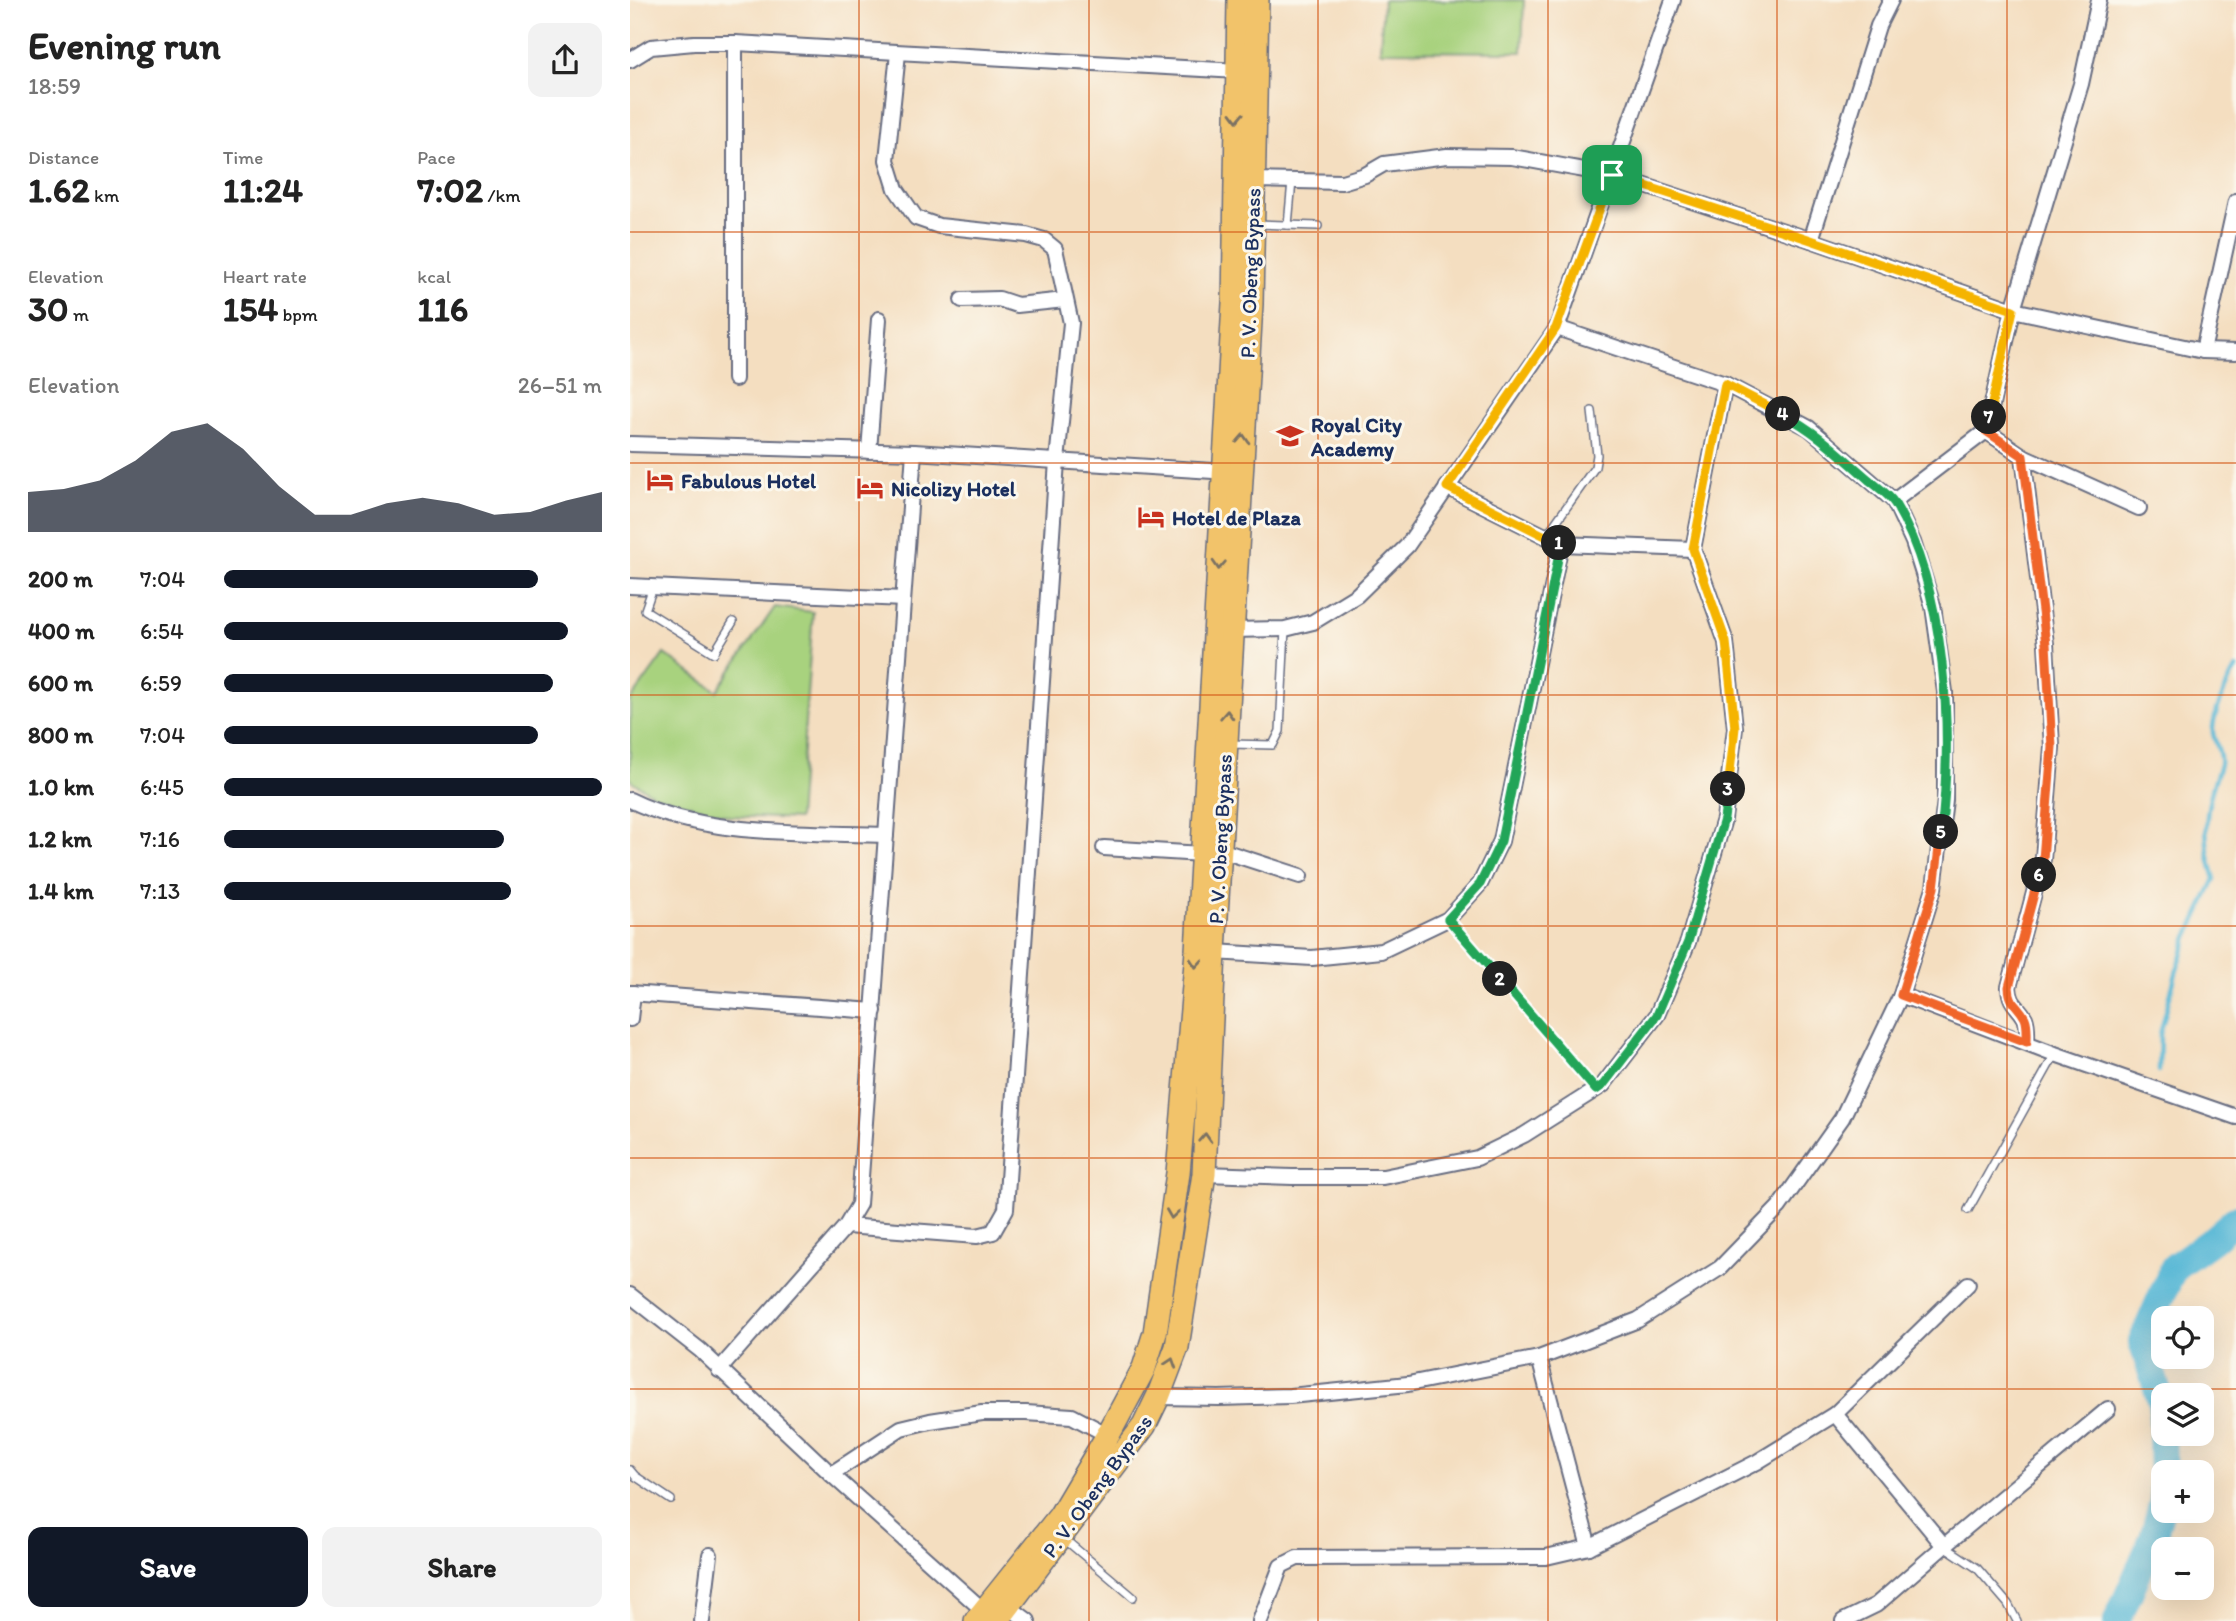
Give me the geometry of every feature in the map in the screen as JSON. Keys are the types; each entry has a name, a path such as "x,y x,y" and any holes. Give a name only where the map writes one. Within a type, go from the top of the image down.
{"highway":[{"name":"P. V. Obeng Bypass","path":"991,1615 1060,1516 1108,1435 1144,1368 1155,1333 1178,1173 1197,951 1226,744 1232,630 1239,0"},
{"name":"P. V. Obeng Bypass","path":"991,1615 1062,1537 1144,1426 1177,1347 1204,1174 1214,952 1211,852 1233,472 1251,304 1257,0"}],"street":[{"path":"1232,630 1285,629 1313,622 1357,595 1407,546 1556,328 1673,0"},
{"path":"1811,240 1878,26 1891,0"},
{"path":"1894,501 1986,431 2013,310 2081,83 2099,0"},
{"path":"630,60 651,47 736,43 1238,71"},
{"path":"735,379 736,43"},
{"path":"846,1226 977,1236 993,1232 1006,1209 1057,461 1071,323 1055,249 1044,240 1026,235 939,226 916,218 896,189 887,160 898,53"},
{"path":"1253,180 1342,182 1365,175 1384,164 1447,156 1512,157 1612,175 2013,310 2203,351 2236,352"},
{"path":"2203,351 2236,201"},
{"path":"962,300 999,299 1017,305 1065,300"},
{"path":"869,451 879,319"},
{"path":"1158,1397 1290,1396 1408,1384 1539,1358 1638,1320 1720,1268 1779,1208 1842,1118 1901,995 1934,888 1945,800 1945,692 1933,606 1913,542 1894,501 1809,428 1725,384 1556,328"},
{"path":"1204,1174 1383,1177 1477,1158 1524,1135 1603,1085 1657,1015 1688,942 1724,819 1735,728 1726,642 1693,549 1725,384"},
{"path":"1986,431 2023,456 2139,508"},
{"path":"630,444 914,452 1233,472"},
{"path":"719,1370 846,1226 859,1204 914,452"},
{"path":"2023,456 2046,644 2052,747 2043,859 2009,987 2014,1007 2025,1018 2027,1042"},
{"path":"1447,487 1561,544 1693,549"},
{"path":"1214,952 1312,958 1381,951 1448,919 1480,884 1501,841 1561,544"},
{"path":"630,586 903,599"},
{"path":"630,800 651,810 756,830 886,835"},
{"path":"1104,848 1211,852 1300,876"},
{"path":"630,1019 631,993 874,1011"},
{"path":"1901,995 2055,1054 2236,1117"},
{"path":"1260,1621 1281,1566 1297,1558 1546,1557 1590,1547 1757,1462 1835,1414 1968,1284"},
{"path":"630,1295 700,1350 831,1474 991,1615 1028,1621"},
{"path":"1539,1358 1590,1547"},
{"path":"1843,1621 1876,1605 2108,1409"},
{"path":"831,1474 901,1428 982,1413 1072,1416 1108,1435"},
{"path":"1835,1414 1944,1546"},
{"path":"702,1621 710,1555"}],"lane":[{"path":"1288,225 1292,181"},
{"path":"1252,224 1318,226"},
{"path":"1545,537 1595,467 1597,455 1592,411"},
{"path":"653,587 645,610 713,653 733,622"},
{"path":"1226,744 1273,745 1280,731 1285,629"},
{"path":"1968,1210 2055,1054"},
{"path":"630,1470 671,1500"},
{"path":"1062,1537 1133,1597"},
{"path":"1944,1546 1977,1568 2008,1604 2017,1621"}],"path":[{"path":"1448,919 1596,1090"}],"green space":[{"path":"1383,0 1524,0 1522,52 1380,51"},
{"path":"775,607 813,612 798,819 729,816 654,795 630,780 630,701 664,654 717,691"}],"waterway":[{"path":"2159,1071 2160,1034 2176,973 2188,937 2215,879 2206,835 2209,802 2220,760 2213,727 2221,700 2236,668"},
{"path":"2117,1621 2153,1538 2163,1501 2162,1404 2142,1342 2174,1267 2236,1219"}],"place":[{"name":"Royal City Academy","path":"1290,436"},
{"name":"Fabulous Hotel","path":"660,480"},
{"name":"Nicolizy Hotel","path":"870,488"},
{"name":"Hotel de Plaza","path":"1151,517"}],"route":[{"path":"1612,175 2013,310 1986,431 2023,456 2046,644 2052,747 2043,859 2009,987 2014,1007 2025,1018 2027,1042 1901,995 1934,888 1945,800 1945,692 1933,606 1913,542 1894,501 1809,428 1725,384 1693,549 1726,642 1735,728 1724,819 1688,942 1657,1015 1603,1085 1596,1090 1448,919 1480,884 1501,841 1561,544 1447,487 1556,328 1612,175"}]}
